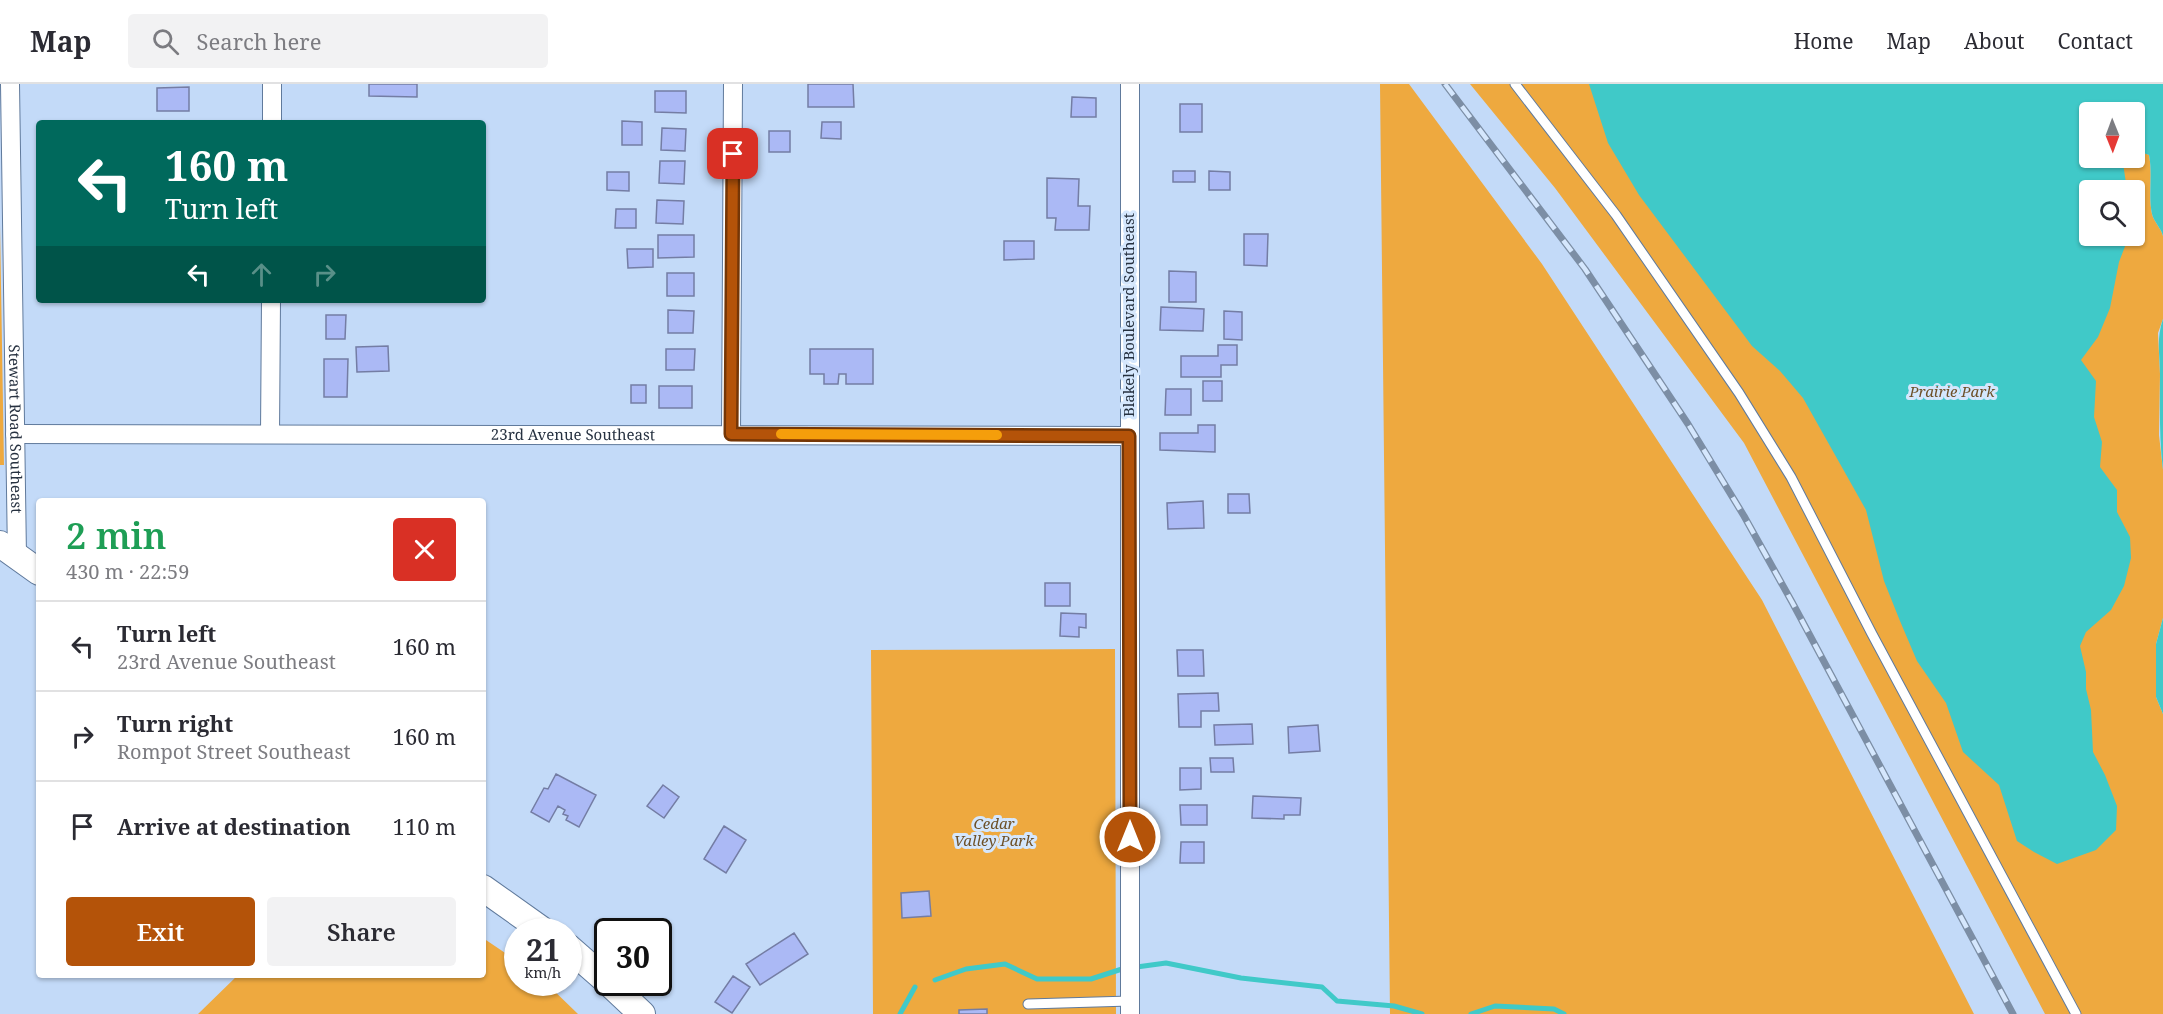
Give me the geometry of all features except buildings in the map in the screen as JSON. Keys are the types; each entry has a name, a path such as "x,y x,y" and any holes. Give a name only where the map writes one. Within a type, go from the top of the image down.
{"street":[{"name":"Stewart Road Southeast","path":"9,550 15,434 10,84"},
{"path":"272,84 272,120"},
{"path":"731,434 733,84"},
{"name":"Blakely Boulevard Southeast","path":"1130,84 1130,1003"},
{"path":"270,434 271,303"},
{"name":"23rd Avenue Southeast","path":"15,434 1129,436"},
{"path":"9,550 36,570"},
{"path":"486,890 525,918"},
{"path":"582,959 594,970"},
{"path":"623,996 642,1014"}],"lane":[{"path":"1515,84 1616,215 1739,393 1791,477 2076,1014"},
{"path":"1028,1004 1130,1003"}],"green space":[{"path":"1380,84 1409,84 1542,264 1762,600 1974,1014 1390,1014"},
{"name":"Prairie Park","path":"1470,84 2125,84 2102,102 2079,102 2079,168 2145,168 2145,153 2149,155 2152,214 2163,236 2163,319 2158,333 2159,435 2163,470 2163,618 2156,644 2156,697 2163,714 2163,1014 2045,1014 1744,443 1555,188"},
{"path":"0,225 4,465 0,465"},
{"name":"Cedar Valley Park","path":"1115,649 1116,1014 873,1014 871,650"},
{"path":"486,940 504,952 504,996 559,996 578,1014 198,1014 235,978 486,978"}],"shaded area":[{"name":"Prairie Park","path":"1589,84 2163,84 2163,236 2154,220 2150,200 2151,170 2149,155 2145,154 2145,102 2079,102 2079,168 2124,168 2126,180 2079,180 2079,246 2125,246 2119,262 2110,308 2098,337 2081,360 2096,381 2094,417 2102,442 2100,467 2117,490 2117,512 2130,537 2131,558 2124,586 2111,610 2086,632 2080,646 2091,710 2093,752 2117,806 2116,830 2096,850 2057,864 2017,841 1999,785 1963,752 1946,703 1917,661 1884,581 1866,510 1803,398 1780,371 1752,346 1639,195 1608,143"},
{"path":"2163,319 2163,470 2160,434 2159,347"},
{"path":"2163,618 2163,714 2156,697 2156,644"}],"waterway":[{"path":"935,980 966,969 1005,964 1037,979 1091,979 1122,969 1166,963 1241,978 1322,987 1337,1001 1394,1006 1422,1014"},
{"path":"900,1014 915,987"},
{"path":"1471,1014 1495,1006 1554,1009 1564,1014"}],"railway":[{"path":"1445,84 1585,269 1688,424 1744,516 1792,602 2013,1014"}],"slow traffic":[{"path":"781,434 997,435"}],"route":[{"path":"733,154 731,434 1129,436 1130,837"}]}
